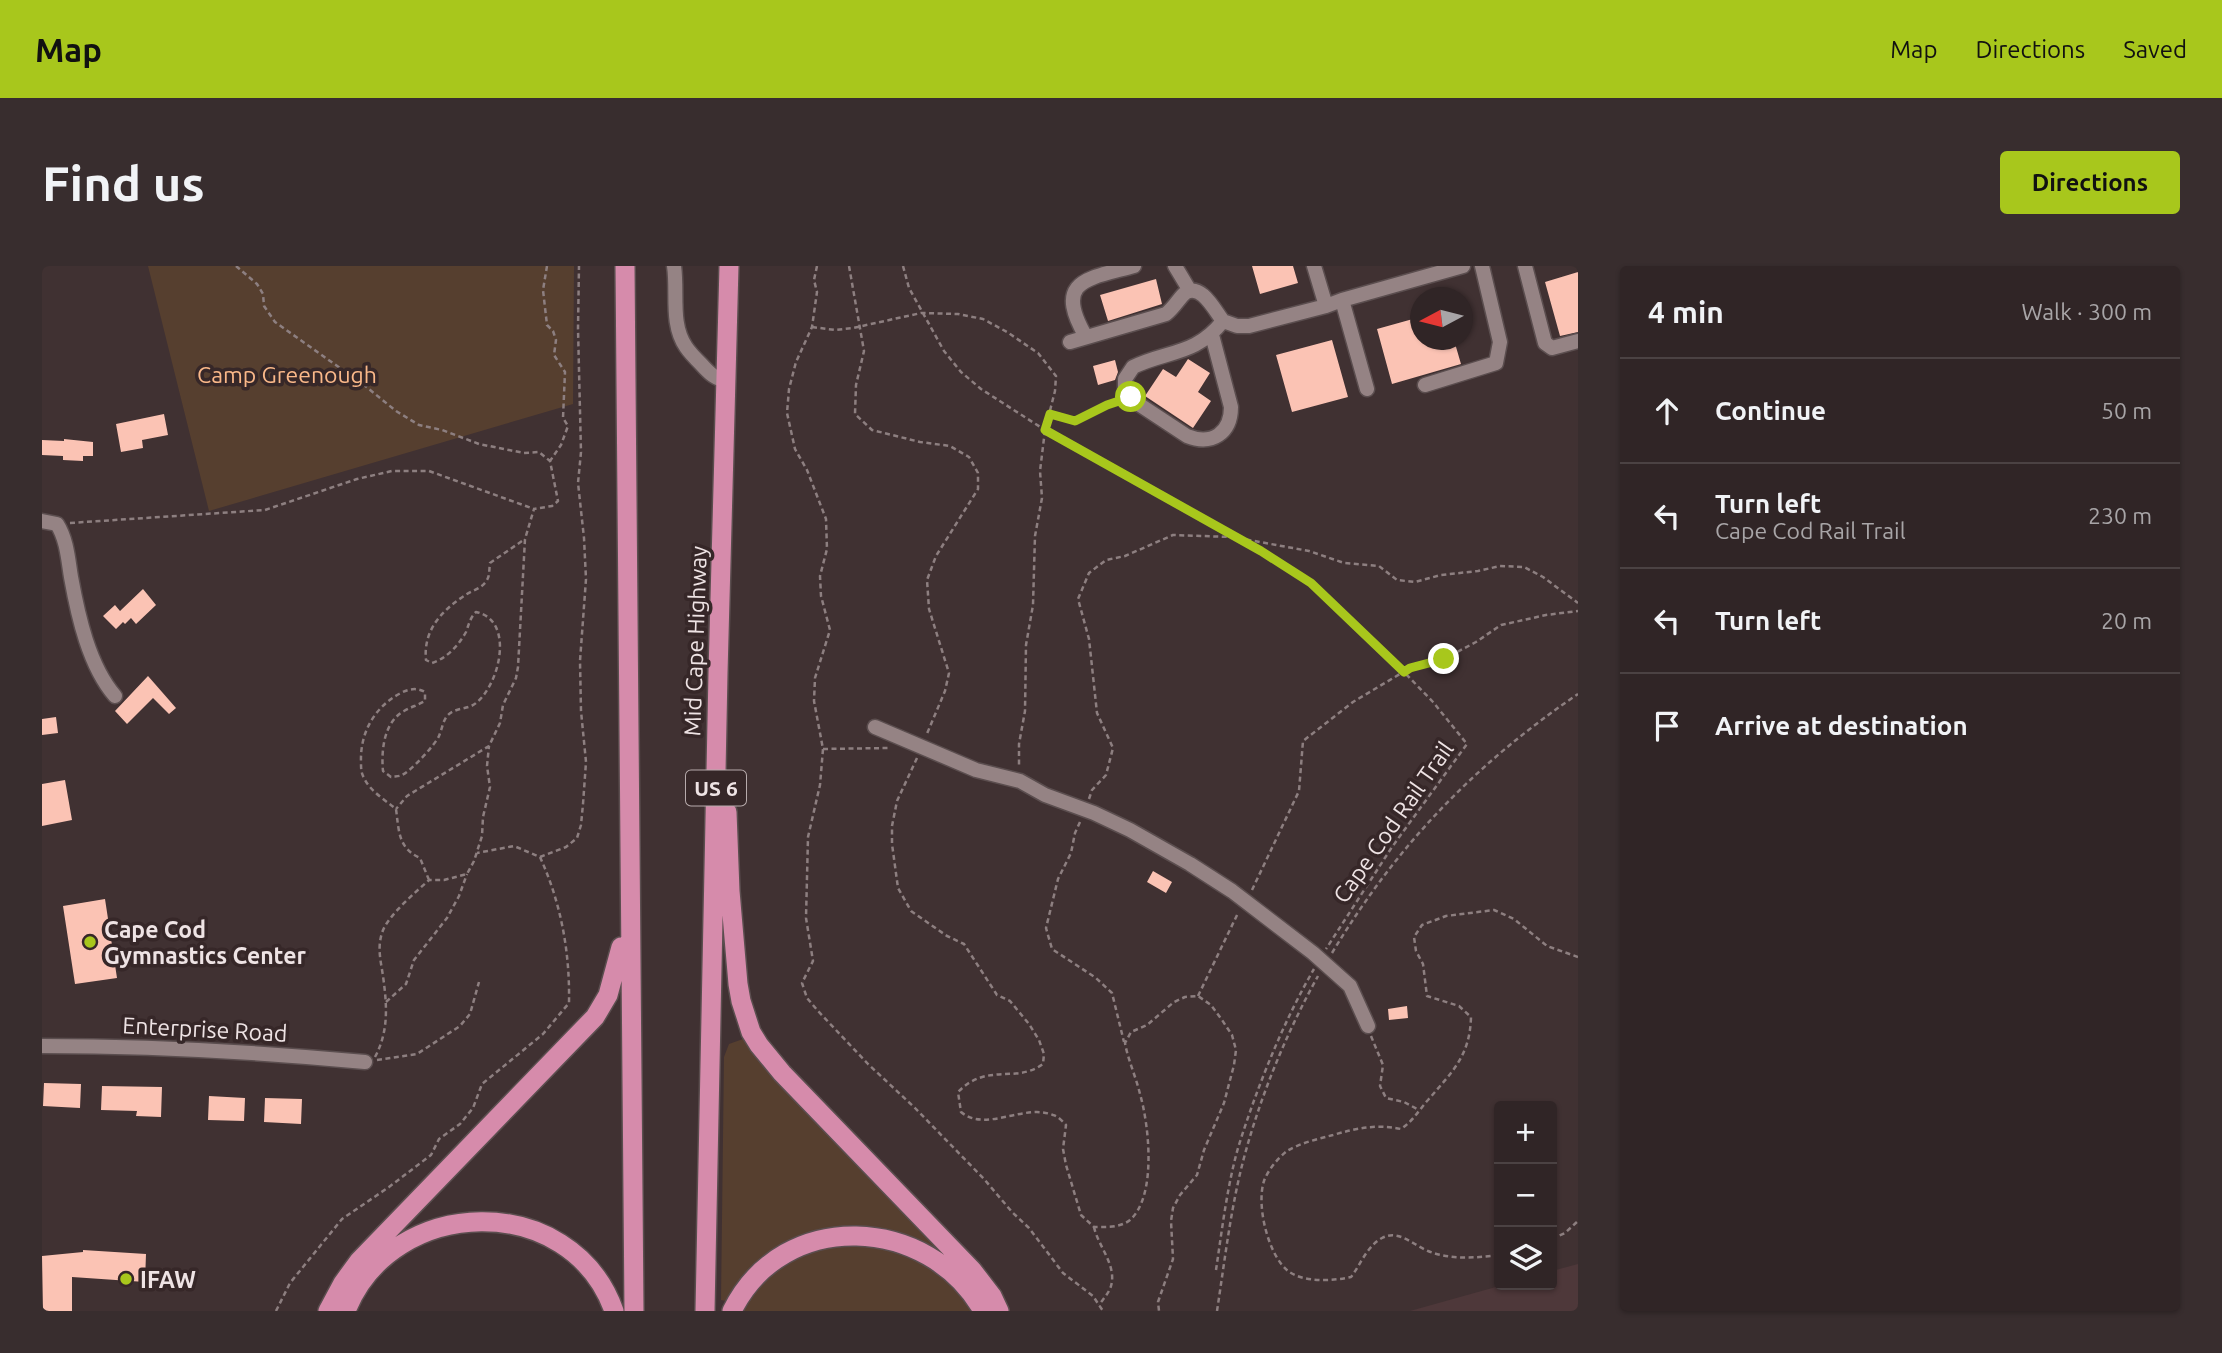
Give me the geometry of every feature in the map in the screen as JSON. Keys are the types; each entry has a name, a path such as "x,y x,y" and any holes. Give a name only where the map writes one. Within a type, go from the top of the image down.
{"highway":[{"path":"625,266 634,1311"},
{"name":"Mid Cape Highway","path":"705,1311 718,673 730,266"},
{"path":"718,673 738,984 751,1032 782,1073 972,1270 992,1296 999,1311"},
{"path":"328,1311 359,1261 595,1017 612,982 629,905"},
{"path":"346,1311 355,1292 375,1265 400,1245 439,1226 481,1221 497,1221 527,1228 567,1248 599,1281 614,1311"},
{"path":"732,1311 753,1279 776,1259 805,1244 851,1235 884,1238 908,1245 929,1256 967,1287 983,1311"}],"street":[{"path":"674,266 676,318 681,339 710,375 718,380 728,381"},
{"path":"1086,337 1076,319 1073,302 1077,285 1134,266"},
{"path":"1175,266 1190,291"},
{"path":"1315,266 1326,306"},
{"path":"1070,342 1166,314 1190,291 1198,291 1204,296 1223,321 1237,326 1249,326 1463,266"},
{"path":"1425,385 1496,363 1500,342 1482,266"},
{"path":"1525,266 1545,343 1552,348 1578,341"},
{"path":"1342,300 1367,389"},
{"path":"1212,335 1231,407 1231,418 1227,429 1209,438 1196,440 1131,397 1125,388 1125,379 1133,366 1181,352 1212,335 1223,321"},
{"path":"42,521 57,524 63,533 72,585 95,666 104,684 115,696"},
{"path":"875,727 976,770 1020,781 1045,795 1129,830 1190,864 1245,901 1350,986 1368,1027"},
{"name":"Enterprise Road","path":"42,1046 369,1061"}],"path":[{"path":"57,524 265,510 392,471 429,471 534,509 552,506 558,501 550,461 539,452 524,453 479,444 442,430 419,425 396,411 275,322 264,306 264,294 257,284 236,266"},
{"path":"547,266 543,290 547,325 556,340 554,355 565,372 564,418 568,426 561,445 550,461"},
{"path":"477,853 514,846 540,857 566,847 577,838 581,825 586,762 580,711 580,674 586,579 578,483 581,452 579,266"},
{"path":"817,266 814,280 817,292 812,327 796,362 789,389 787,414 795,449 807,470 826,519 828,549 820,576 821,596 830,630 815,678 814,701 823,750 820,785 808,836 806,918 813,961 802,983 807,998 868,1064 984,1179 1029,1228 1063,1273 1093,1296 1103,1311"},
{"path":"849,266 864,351 856,385 855,414 872,430 920,442 950,446 969,457 978,472 978,489 936,556 927,580 929,609 949,673 945,691 897,801 892,825 892,844 898,888 911,911 947,936 964,944 997,995 1010,1001 1039,1040 1044,1054 1043,1064 1034,1070 980,1076 958,1092 961,1112 968,1118 984,1119 1035,1112 1054,1115 1066,1125 1063,1150 1081,1216 1094,1227 1096,1238 1112,1273 1110,1290 1099,1306"},
{"name":"Cape Cod Rail Trail","path":"902,266 921,313 944,351 961,372 981,389 1045,430 1261,551 1311,583 1404,672 1467,744 1375,872 1305,985 1283,1031 1238,1149 1216,1270"},
{"path":"812,327 835,330 921,313 958,314 983,319 1038,353 1056,376 1040,471 1042,498 1035,536 1033,605 1026,645 1025,711 1019,744 1020,781"},
{"path":"1050,414 1075,421 1107,405 1131,397"},
{"path":"386,1003 406,984 414,960 447,918 477,853 490,787 486,766 489,746 500,723 503,705 516,678 518,667 525,539 534,509"},
{"path":"1094,1227 1113,1227 1129,1221 1139,1208 1149,1169 1149,1150 1141,1098 1112,993 1096,978 1052,950 1046,928 1059,879 1071,853 1075,832 1092,790 1106,775 1113,748 1097,713 1089,639 1078,599 1089,573 1106,560 1125,556 1173,536 1233,537 1309,551 1345,563 1379,566 1397,580 1415,582 1500,566 1524,567 1543,577 1578,603"},
{"path":"429,880 420,858 408,853 400,837 396,809 368,784 362,775 360,751 364,734 386,701 407,690 418,688 425,692 425,702 402,712 390,726 382,750 383,771 391,777 402,775 438,737 446,717 455,710 466,709 475,704 482,697 500,655 499,635 491,618 476,612 470,618 466,632 448,656 432,663 426,660 425,647 429,630 444,611 466,594 481,588 488,578 490,563 525,539"},
{"path":"1198,996 1245,901 1258,882 1299,791 1303,741 1353,702 1410,668 1444,659 1501,625 1578,611"},
{"path":"396,809 407,796 489,746"},
{"path":"823,750 919,746"},
{"path":"276,1311 290,1283 342,1219 431,1155 439,1139 460,1124 473,1108 482,1084 543,1034 569,1003 566,944 556,898 540,857"},
{"path":"369,1061 384,1040 386,1003 379,951 382,931 389,920 429,880 444,880 467,874"},
{"path":"1494,1256 1449,1257 1427,1251 1395,1235 1382,1237 1368,1250 1351,1277 1337,1280 1301,1277 1288,1270 1271,1248 1262,1193 1265,1179 1273,1165 1288,1151 1315,1140 1366,1126 1401,1129 1412,1122 1419,1110 1450,1077 1463,1056 1471,1037 1471,1017 1459,1006 1427,996 1423,964 1416,951 1414,937 1422,925 1446,916 1494,910 1514,919 1547,946 1578,957"},
{"path":"369,1061 417,1054 460,1026 470,1013 479,982"},
{"path":"1125,1042 1131,1032 1147,1025 1174,1002 1185,997 1198,996 1211,1005 1232,1035 1236,1050 1224,1103 1206,1143 1197,1175 1172,1208 1173,1259 1158,1302 1159,1311"},
{"path":"1368,1027 1383,1066 1380,1086 1386,1098 1404,1102 1419,1110"},
{"path":"1557,1237 1578,1221"}],"shaded area":[{"path":"1578,1264 1578,1311 1410,1311 1494,1288 1494,1290 1557,1290 1557,1270"}],"green space":[{"name":"Camp Greenough","path":"148,266 574,266 573,404 209,511"},
{"path":"747,1039 950,1261 824,1230 730,1299 721,1300 724,1057 729,1044"},
{"path":"883,1245 942,1272 975,1311 741,1311 761,1282 795,1258 832,1246"}],"building":[{"path":"1252,266 1293,266 1298,283 1260,294"},
{"path":"1578,272 1578,332 1560,336 1545,282"},
{"path":"1156,279 1162,304 1108,321 1100,295"},
{"path":"1410,320 1410,350 1457,350 1461,364 1392,384 1377,329"},
{"path":"1332,340 1348,397 1292,412 1276,355"},
{"path":"1188,359 1210,373 1198,392 1211,401 1193,428 1145,396 1163,369 1176,377"},
{"path":"1115,360 1118,372 1115,380 1098,385 1093,366"},
{"path":"164,414 168,435 142,440 143,448 121,452 116,424"},
{"path":"42,440 93,442 93,456 83,456 83,461 42,455"},
{"path":"143,589 156,605 136,624 131,618 116,629 103,616 115,605 120,611"},
{"path":"148,676 176,708 169,714 153,698 127,724 115,711"},
{"path":"56,717 58,733 42,735 42,719"},
{"path":"65,780 72,820 42,826 42,784"},
{"path":"1153,871 1172,882 1166,893 1147,882"},
{"name":"Cape Cod Gymnastics Center","path":"105,899 117,978 75,984 63,906"},
{"path":"1407,1006 1408,1018 1389,1020 1388,1009"},
{"path":"44,1083 81,1084 80,1108 43,1106"},
{"path":"102,1086 162,1087 161,1117 136,1116 137,1111 101,1110"},
{"path":"209,1096 245,1098 244,1121 208,1120"},
{"path":"265,1098 302,1099 301,1124 264,1122"},
{"name":"IFAW","path":"83,1250 146,1254 145,1282 72,1277 72,1311 43,1311 42,1256"}],"place":[{"name":"Cape Cod Gymnastics Center","path":"90,942"},
{"name":"IFAW","path":"126,1279"}],"route":[{"path":"1131,397 1107,405 1075,421 1050,414 1045,430 1261,551 1311,583 1404,672 1444,659"}]}
